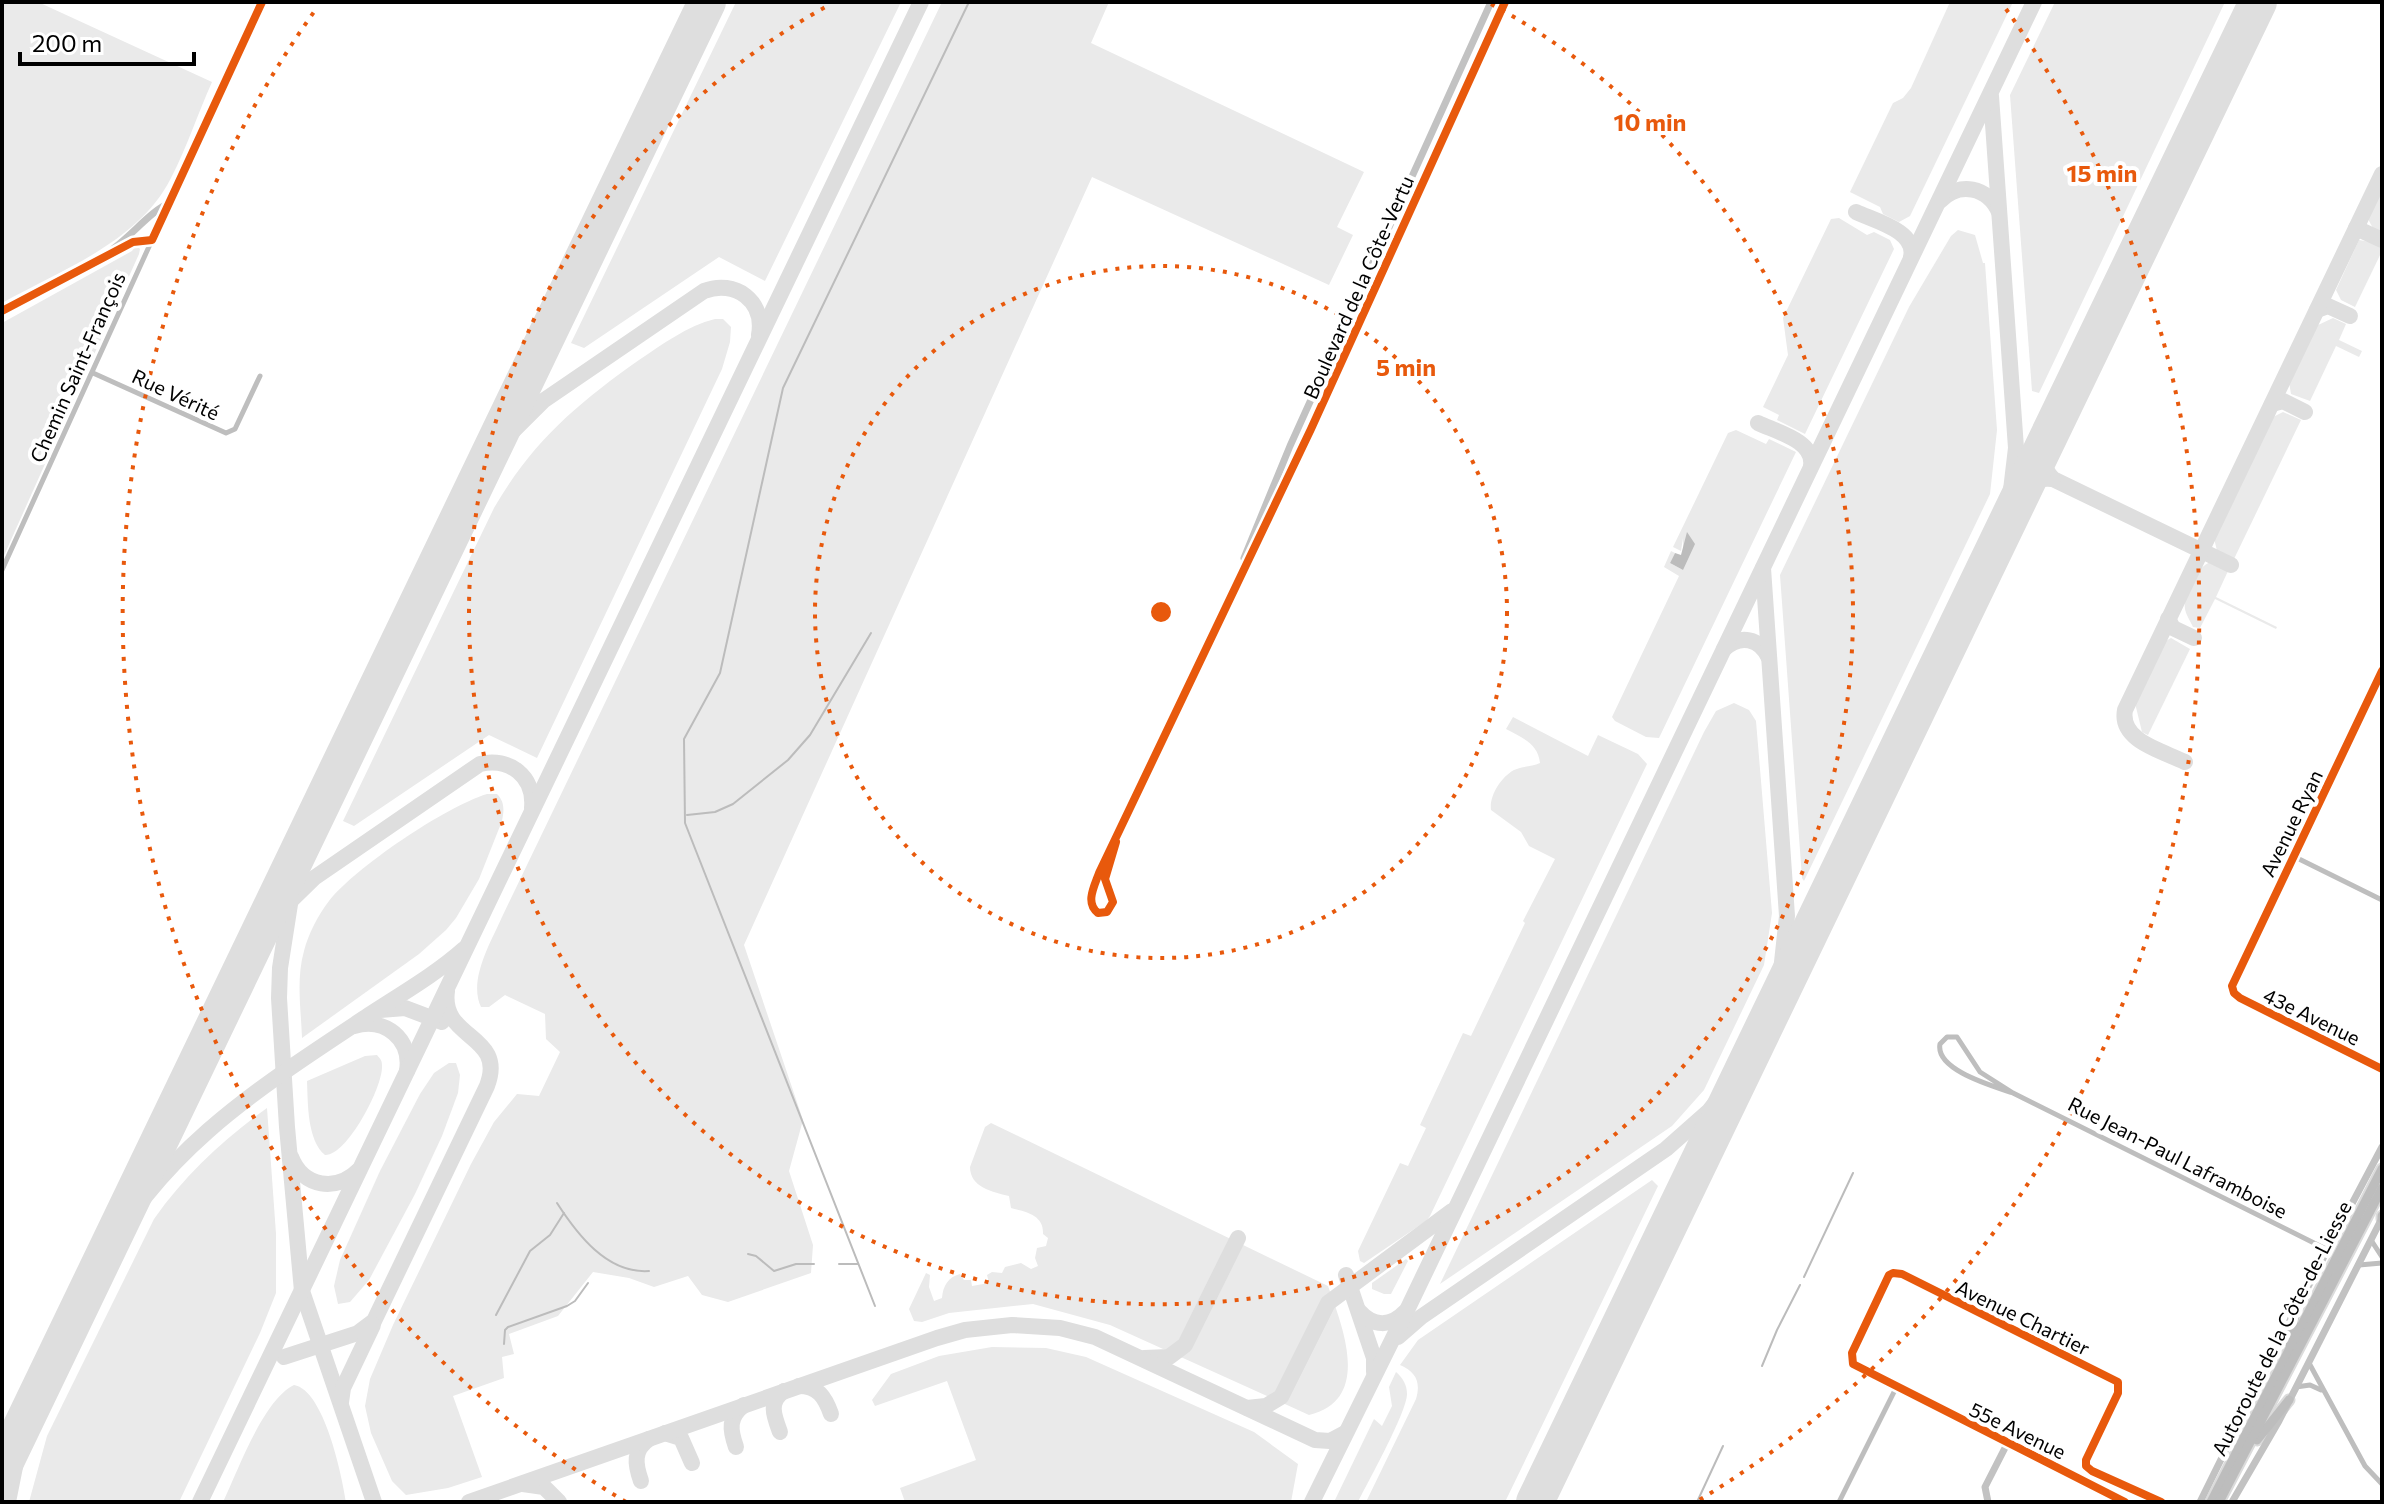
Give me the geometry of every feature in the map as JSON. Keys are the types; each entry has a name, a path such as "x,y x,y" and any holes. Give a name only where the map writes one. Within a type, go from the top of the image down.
{"highway":[{"name":"Autoroute de la Côte-de-Liesse","path":"2211,1502 2382,1169"},
{"name":"Autoroute de la Côte-de-Liesse","path":"2219,1502 2382,1188"},
{"path":"2277,1374 2293,1327 2295,1310"},
{"path":"2242,1459 2289,1400"}],"street":[{"name":"Chemin Saint-François","path":"2,570 262,2"},
{"name":"Boulevard de la Côte-Vertu","path":"1236,583 1255,527 1302,418 1491,2"},
{"name":"Boulevard de la Côte-Vertu","path":"1116,842 1105,879 1113,902 1107,912 1098,913 1091,906 1091,899 1099,873 1316,418 1505,2"},
{"path":"99,259 139,229 160,207 171,202"},
{"path":"2,311 136,241 152,240"},
{"name":"Rue Vérité","path":"93,373 226,433 235,429 260,376"},
{"name":"Avenue Ryan","path":"2232,989 2234,979 2382,671"},
{"path":"2293,856 2382,900"},
{"name":"43e Avenue","path":"2232,989 2240,998 2382,1069"},
{"name":"Rue Jean-Paul Laframboise","path":"2013,1093 1980,1072 1960,1039 1951,1036 1941,1041 1938,1049 1943,1060 1970,1077 2013,1093 2329,1250"},
{"path":"2200,1502 2295,1310 2382,1147"},
{"path":"2234,1501 2382,1218"},
{"path":"2358,1265 2382,1260 2371,1240"},
{"name":"Avenue Chartier","path":"1896,1388 1857,1368 1850,1360 1886,1278 1896,1272 2118,1382 2118,1393 2086,1460 2086,1466 2161,1502"},
{"path":"2308,1362 2365,1466 2382,1484"},
{"path":"2296,1387 2310,1385 2322,1390"},
{"path":"1839,1502 1896,1388"},
{"name":"55e Avenue","path":"1896,1388 2125,1502"},
{"path":"1988,1502 1985,1487 2008,1442"}],"shaded area":[{"path":"2,2 38,2 212,82 171,178 139,220 97,252 2,303"},
{"path":"736,2 901,2 765,281 719,257 584,348 571,343"},
{"path":"942,2 1109,2 1091,43 1364,172 1337,227 1353,235 1329,285 1092,177 744,945 803,1120 789,1171 813,1245 811,1273 728,1302 702,1295 688,1276 654,1287 629,1278 593,1272 558,1316 509,1334 514,1354 502,1357 504,1378 453,1396 482,1477 448,1488 406,1495 392,1481 371,1433 365,1406 370,1379 393,1325 494,1122 517,1094 539,1096 560,1052 546,1039 545,1014 505,995 489,1007 481,1007 477,985 482,961"},
{"path":"1950,2 2013,2 1910,216 1899,222 1883,214 1880,207 1850,192 1893,103 1903,98 1911,88"},
{"path":"2055,2 2225,2 2039,393 2032,391 2010,95"},
{"path":"2382,190 2382,236 2375,232 2368,219"},
{"path":"1839,218 1867,235 1874,232 1890,240 1894,249 1805,434 1777,420 1779,415 1763,407 1788,355 1783,318 1831,219"},
{"path":"1958,230 1975,235 1985,263 1997,430 1990,494 1804,881 1780,575 1909,307 1951,236"},
{"path":"2359,240 2382,244 2382,251 2355,307 2341,300 2336,290"},
{"path":"136,245 140,249 139,254 2,560 2,323 132,251"},
{"path":"2333,318 2346,324 2339,340 2362,351 2359,357 2336,346 2310,401 2291,394 2289,382 2316,326"},
{"path":"715,319 723,319 731,327 722,369 537,758 489,735 354,826 343,821 494,508 524,463 576,408 617,376 676,336"},
{"path":"2283,412 2301,420 2234,559 2217,551 2214,538 2273,417"},
{"path":"1736,430 1766,444 1769,439 1796,452 1659,738 1646,737 1612,717 1679,576 1664,567 1671,551 1675,553 1670,563 1683,570 1683,538 1681,551 1673,547 1728,433"},
{"path":"1687,532 1695,544 1683,570 1670,563 1675,553 1681,555"},
{"path":"2211,562 2228,571 2216,597 2276,629 2215,599 2200,628 2193,627 2185,609 2186,596 2196,575"},
{"path":"2171,638 2190,649 2148,735 2142,732 2135,703 2164,642"},
{"path":"1734,703 1749,710 1756,721 1772,913 1764,965 1704,1090 1672,1126 1440,1284 1704,732 1716,711"},
{"path":"1513,717 1588,756 1598,735 1638,754 1647,764 1430,1216 1364,1263 1360,1261 1358,1251 1400,1163 1408,1166 1426,1128 1420,1125 1463,1033 1471,1036 1555,859 1529,846 1521,832 1491,810 1494,793 1509,773 1540,763 1533,746 1506,729"},
{"path":"487,794 497,794 501,800 502,821 479,879 456,918 419,954 302,1038 300,972 311,932 329,901 359,872 402,840 448,811"},
{"path":"377,1055 382,1062 381,1076 370,1104 353,1133 334,1152 325,1155 312,1131 307,1081 365,1056"},
{"path":"449,1063 456,1063 460,1075 458,1093 442,1136 369,1280 350,1302 338,1304 334,1286 340,1260 380,1171 420,1094 434,1073"},
{"path":"267,1108 276,1234 276,1293 179,1502 29,1502 47,1436 154,1219 206,1159"},
{"path":"991,1123 1328,1286 1348,1361 1347,1379 1341,1394 1329,1407 1309,1415 1110,1325 1033,1304 949,1313 922,1322 914,1321 909,1309 926,1273 930,1275 929,1287 934,1301 942,1298 947,1283 956,1275 971,1280 972,1286 989,1283 987,1275 1002,1273 1005,1267 1021,1263 1031,1269 1038,1266 1035,1258 1037,1248 1046,1246 1048,1238 1043,1234 1037,1218 1011,1208 1009,1196 983,1188 971,1174 970,1167 985,1127"},
{"path":"1652,1180 1658,1186 1505,1502 1366,1502 1416,1399 1416,1378 1400,1365 1418,1340"},
{"path":"1406,1259 1408,1261 1391,1294 1372,1289 1372,1283"},
{"path":"992,1347 1046,1348 1086,1357 1254,1432 1298,1464 1291,1502 905,1502 900,1488 976,1460 947,1381 875,1406 872,1400 891,1374 939,1356"},
{"path":"1396,1372 1404,1382 1407,1394 1394,1431 1358,1502 1334,1502 1374,1419 1382,1426 1392,1406 1389,1387"},
{"path":"294,1385 305,1390 323,1417 336,1454 346,1502 223,1502 262,1420 272,1405"}],"waterway":[{"path":"875,1306 685,823 684,739 720,673 783,388 969,2"},
{"path":"687,815 715,812 733,804 788,760 810,735 871,633"},
{"path":"1804,1277 1853,1173"},
{"path":"557,1203 584,1239 607,1259 620,1266 649,1271"},
{"path":"496,1315 530,1251 550,1235 564,1213"},
{"path":"748,1254 756,1256 774,1271 796,1264 814,1264"},
{"path":"839,1264 858,1264"},
{"path":"504,1344 508,1327 567,1306 575,1301 588,1283"},
{"path":"1762,1366 1800,1285"},
{"path":"1697,1502 1723,1446"}],"taxiway":[{"path":"200,1502 921,2"},
{"path":"1312,1502 2034,2"},
{"path":"1962,616 2001,526 2011,490 2016,448 1991,96"},
{"path":"2185,762 2144,744 2129,730 2125,710 2382,174"},
{"path":"1940,201 1956,191 1972,190 1988,197 1999,212"},
{"path":"1856,212 1901,234 1908,240 1911,257"},
{"path":"2356,228 2382,240"},
{"path":"476,482 502,442 543,401 704,291 727,288 745,296 757,312 759,335"},
{"path":"2317,310 2328,306 2350,316"},
{"path":"2272,404 2283,401 2305,412"},
{"path":"1758,423 1801,444 1811,457 1811,466"},
{"path":"2045,444 2044,463 2053,479 2231,565"},
{"path":"2022,492 2035,481 2053,479"},
{"path":"1398,1337 1421,1317 1666,1149 1709,1111 1736,1077 1765,1020 1781,971 1787,916 1763,568"},
{"path":"2168,619 2173,628 2194,638"},
{"path":"1724,649 1737,641 1749,640 1760,646 1769,658"},
{"path":"246,961 273,918 314,878 480,764 501,763 518,771 529,787 532,808"},
{"path":"320,807 293,885 280,968 287,1127 302,1291 374,1502"},
{"path":"97,1270 122,1227 151,1189 215,1124 289,1069 464,949"},
{"path":"284,1357 358,1333 374,1321 487,1086 491,1069 488,1056 453,1019 447,991"},
{"path":"380,1010 405,1008 442,1022"},
{"path":"354,1026 376,1025 394,1033 405,1049 407,1071"},
{"path":"291,1157 304,1175 321,1183 341,1182 359,1170"},
{"path":"1247,1408 1266,1406 1281,1397 1328,1303 1452,1211"},
{"path":"1144,1358 1169,1357 1185,1345 1238,1238"},
{"path":"1346,1275 1374,1358 1374,1372"},
{"path":"1359,1311 1370,1320 1382,1323 1394,1320 1405,1312"},
{"path":"341,1402 343,1388 373,1325"},
{"path":"469,1502 937,1338 965,1330 1012,1325 1060,1328 1095,1337 1315,1440 1330,1441 1345,1433"},
{"path":"799,1386 811,1388 820,1394 831,1414"},
{"path":"780,1432 774,1405 784,1391"},
{"path":"8,1502 32,1405"},
{"path":"736,1447 732,1424 735,1414 744,1405"},
{"path":"665,1433 681,1438 692,1463"},
{"path":"641,1481 637,1458 640,1448 649,1439"},
{"path":"523,1484 544,1487 559,1502"}],"runway":[{"path":"2,1468 707,2"},
{"path":"1535,1502 2258,2"}],"cycle path":[{"path":"2,311 133,242 152,240 262,2"},
{"path":"1116,842 1105,879 1113,902 1107,912 1098,913 1091,900 1099,873 1311,429 1505,2"},
{"path":"2382,671 2232,986 2240,998 2382,1069"},
{"path":"2125,1502 1853,1364 1852,1353 1889,1275 1902,1274 2118,1382 2118,1393 2086,1460 2086,1466 2161,1502"}]}
